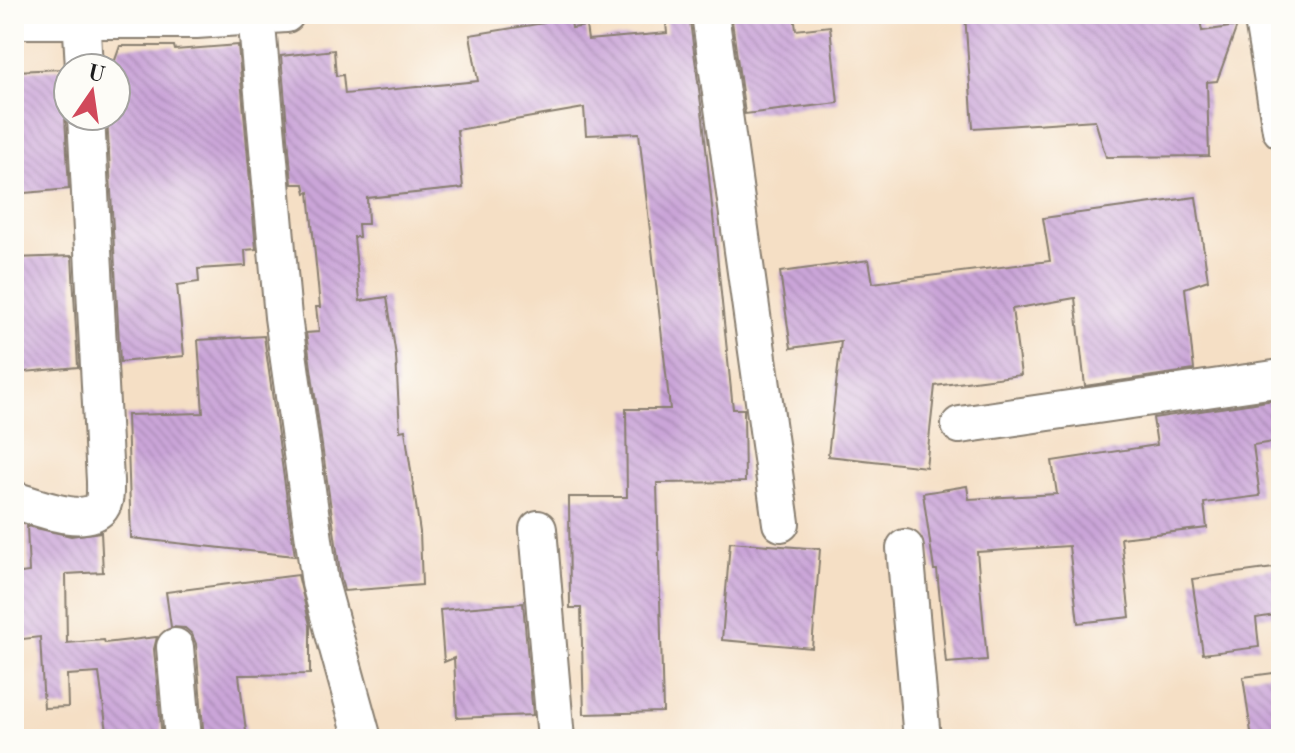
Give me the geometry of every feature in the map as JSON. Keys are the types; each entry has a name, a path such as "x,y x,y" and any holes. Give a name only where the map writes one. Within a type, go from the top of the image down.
{"street":[{"path":"710,14 781,523"},
{"path":"1262,14 1281,130"},
{"path":"14,20 81,17 196,20 266,15 283,317 320,583 363,739"},
{"path":"81,17 83,52"},
{"path":"14,500 55,514 83,515 99,509 104,502 87,132"},
{"path":"960,425 1281,378"},
{"path":"538,529 556,739"},
{"path":"905,548 922,739"},
{"path":"175,647 183,739"}],"building":[{"path":"543,14 570,14 572,28 586,26 588,40 667,33 665,14 689,14 733,409 744,409 745,482 657,483 663,712 584,714 581,608 570,608 569,497 627,497 626,409 670,409 639,133 586,135 584,108 457,130 463,188 367,198 368,224 358,224 359,237 354,237 360,301 387,297 396,356 400,431 405,430 420,532 422,585 344,591 341,579 306,333 319,332 316,307 320,307 309,192 306,193 304,184 292,184 281,56 334,50 336,76 343,75 345,94 478,81 470,35 544,23"},
{"path":"731,14 794,14 796,30 830,26 838,103 745,114"},
{"path":"965,14 1199,14 1202,31 1237,26 1217,81 1207,82 1209,156 1106,157 1095,120 973,128"},
{"path":"238,45 256,249 245,250 246,266 198,269 199,282 177,285 184,356 120,362 108,132 132,132 132,52 118,52 120,46 174,46 175,50"},
{"path":"52,69 52,132 66,132 69,189 14,194 14,71"},
{"path":"1196,197 1208,280 1185,288 1194,370 1085,386 1075,298 1012,309 1021,375 935,386 926,467 828,456 841,341 791,348 780,272 869,260 873,283 1050,261 1043,218"},
{"path":"72,256 78,367 14,373 14,258"},
{"path":"264,336 295,556 131,538 127,415 203,413 198,340"},
{"path":"1281,399 1281,441 1253,445 1260,496 1204,503 1207,528 1121,538 1130,617 1078,623 1069,546 977,552 987,660 946,663 937,570 934,570 923,493 967,486 969,499 1057,494 1052,461 1157,445 1153,418"},
{"path":"27,526 71,536 101,532 103,572 66,574 67,643 104,640 105,643 157,637 154,649 162,739 108,739 99,673 67,675 68,707 44,708 40,637 14,640 14,574 29,572"},
{"path":"730,542 820,549 812,648 722,640"},
{"path":"1281,567 1281,614 1256,618 1259,647 1203,654 1192,579"},
{"path":"298,575 310,625 310,674 239,675 247,739 204,739 196,644 185,628 171,627 166,592"},
{"path":"523,603 533,715 457,718 454,658 444,662 440,610"},
{"path":"1281,672 1281,739 1252,739 1243,677"}]}
